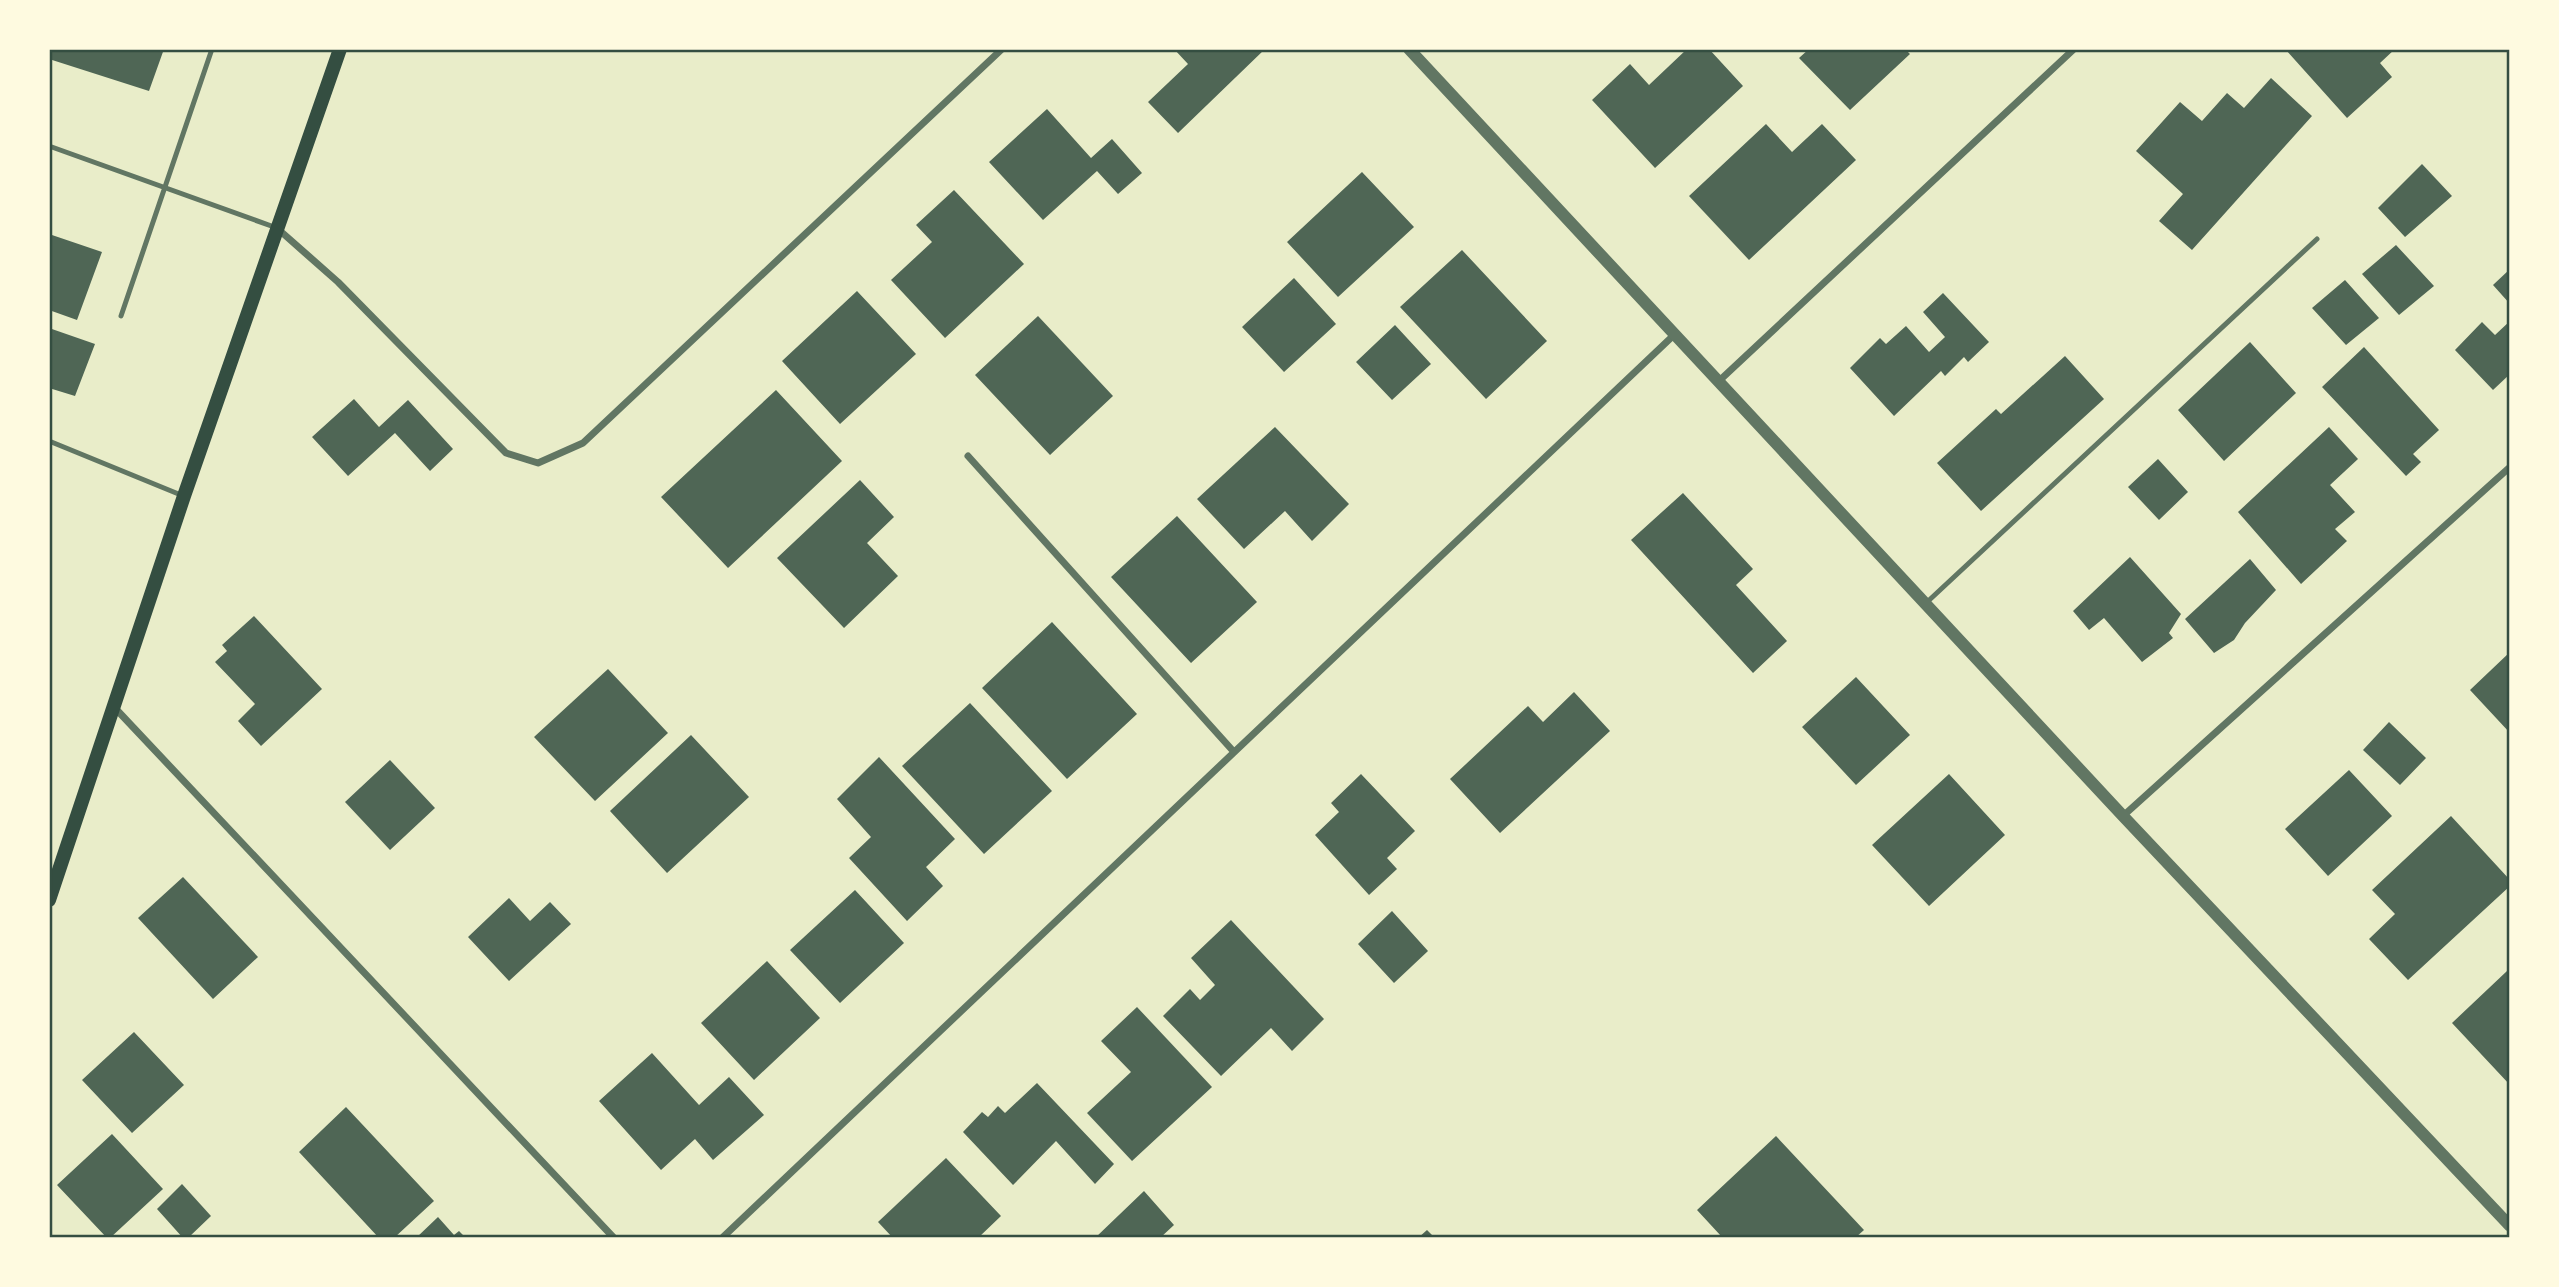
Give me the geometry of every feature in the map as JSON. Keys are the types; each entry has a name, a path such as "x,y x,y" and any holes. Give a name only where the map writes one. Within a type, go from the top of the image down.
{"main road":[{"path":"49,900 184,496 340,49"}],"street":[{"path":"277,228 338,282 506,453 538,463 583,443 1002,49"},
{"path":"1409,49 2123,816 2510,1226"},
{"path":"1720,381 2074,49"},
{"path":"722,1238 1675,334"},
{"path":"968,456 1234,752"},
{"path":"2123,816 2510,467"},
{"path":"115,708 614,1238"}],"lane":[{"path":"121,316 212,49"},
{"path":"49,146 277,228"},
{"path":"1925,604 2317,239"},
{"path":"49,441 184,496"}],"building":[{"path":"49,49 164,49 149,91 49,59"},
{"path":"1174,49 1265,49 1178,133 1148,102 1188,64"},
{"path":"1687,49 1709,49 1743,86 1655,168 1592,100 1630,64 1649,85"},
{"path":"1809,49 1905,49 1910,54 1850,110 1799,58"},
{"path":"2285,49 2395,49 2380,63 2392,77 2347,118"},
{"path":"2271,78 2312,116 2192,250 2159,221 2183,194 2136,151 2180,102 2202,121 2227,93 2244,108"},
{"path":"1047,109 1091,158 1112,139 1142,173 1118,194 1097,171 1043,220 989,162"},
{"path":"1766,124 1792,152 1822,124 1856,160 1749,260 1689,196"},
{"path":"2422,164 2452,196 2405,237 2378,208"},
{"path":"1362,172 1414,227 1338,297 1287,242"},
{"path":"954,190 1024,264 945,338 891,280 932,242 916,225"},
{"path":"49,234 102,252 77,320 49,310"},
{"path":"2396,245 2434,286 2399,315 2362,274"},
{"path":"1462,250 1547,341 1486,399 1400,307"},
{"path":"2510,269 2510,304 2493,285"},
{"path":"1294,278 1336,324 1284,372 1242,327"},
{"path":"2345,280 2379,318 2346,345 2312,308"},
{"path":"857,291 916,354 840,424 782,361"},
{"path":"1943,293 1989,342 1968,362 1964,357 1945,376 1941,371 1894,416 1850,368 1880,338 1886,344 1906,326 1929,352 1945,337 1923,312"},
{"path":"1038,316 1113,396 1050,455 975,375"},
{"path":"2510,321 2510,374 2493,390 2455,350 2482,322 2495,335"},
{"path":"1395,325 1431,364 1392,400 1356,362"},
{"path":"49,328 95,344 75,396 49,388"},
{"path":"2250,342 2296,393 2224,461 2178,410"},
{"path":"2364,347 2439,430 2413,454 2421,462 2406,476 2322,387"},
{"path":"2065,356 2104,399 1981,511 1937,463 1996,409 2001,414"},
{"path":"776,390 842,461 728,568 661,497"},
{"path":"354,399 379,427 408,400 453,449 430,471 395,433 348,476 312,437"},
{"path":"1275,427 1349,504 1312,541 1285,511 1244,549 1197,499"},
{"path":"2329,427 2358,459 2330,485 2355,512 2335,529 2347,541 2301,584 2238,512"},
{"path":"2158,459 2188,492 2159,520 2128,487"},
{"path":"860,480 894,517 867,543 898,576 844,628 777,558"},
{"path":"1683,493 1753,569 1736,585 1787,641 1753,673 1631,540"},
{"path":"1177,516 1257,602 1191,663 1111,577"},
{"path":"2130,557 2181,614 2169,633 2173,638 2142,662 2104,618 2089,630 2073,611"},
{"path":"2250,559 2276,590 2245,623 2234,640 2214,653 2185,619"},
{"path":"254,616 322,689 261,746 238,721 255,704 215,662 227,651 222,645"},
{"path":"1052,622 1137,714 1067,779 982,688"},
{"path":"2510,652 2510,733 2470,690"},
{"path":"608,669 668,733 595,801 534,737"},
{"path":"1856,677 1910,735 1856,785 1802,727"},
{"path":"1574,692 1610,731 1500,833 1450,779 1528,706 1543,722"},
{"path":"970,703 1052,791 984,854 902,766"},
{"path":"2389,722 2426,758 2400,785 2363,750"},
{"path":"691,735 749,797 667,873 610,811"},
{"path":"879,757 955,839 926,867 943,886 907,921 849,858 871,837 837,799"},
{"path":"390,760 435,808 390,850 345,802"},
{"path":"2349,770 2392,816 2328,876 2285,829"},
{"path":"1361,774 1415,831 1387,858 1397,869 1369,895 1315,835 1339,812 1331,803"},
{"path":"1949,774 2005,835 1929,906 1872,845"},
{"path":"2451,816 2510,880 2510,886 2408,980 2369,939 2395,914 2372,890"},
{"path":"183,877 258,957 213,999 138,918"},
{"path":"855,890 904,943 840,1003 790,950"},
{"path":"509,898 530,921 550,902 571,924 509,981 468,937"},
{"path":"1392,911 1428,951 1394,983 1358,944"},
{"path":"1231,920 1324,1019 1292,1051 1271,1028 1221,1076 1163,1016 1190,989 1200,1000 1215,985 1191,958"},
{"path":"767,961 820,1018 754,1080 701,1023"},
{"path":"2507,971 2510,974 2510,1085 2452,1023"},
{"path":"1137,1007 1212,1087 1132,1161 1087,1113 1131,1072 1101,1041"},
{"path":"134,1032 184,1085 132,1133 82,1080"},
{"path":"652,1053 699,1105 729,1077 764,1115 713,1160 695,1139 661,1170 599,1101"},
{"path":"1037,1083 1114,1164 1095,1184 1056,1141 1013,1185 963,1132 982,1112 988,1117 998,1106 1005,1113"},
{"path":"346,1107 434,1201 394,1238 379,1238 299,1152"},
{"path":"112,1134 163,1189 107,1238 57,1185"},
{"path":"1776,1136 1864,1230 1855,1238 1718,1238 1721,1236 1697,1210"},
{"path":"946,1158 1001,1216 978,1238 893,1238 878,1222"},
{"path":"182,1184 211,1216 188,1238 183,1238 157,1209"},
{"path":"1144,1191 1174,1225 1160,1238 1095,1238"},
{"path":"438,1217 454,1235 459,1231 466,1238 416,1238"},
{"path":"1427,1230 1435,1238 1418,1238"}]}
